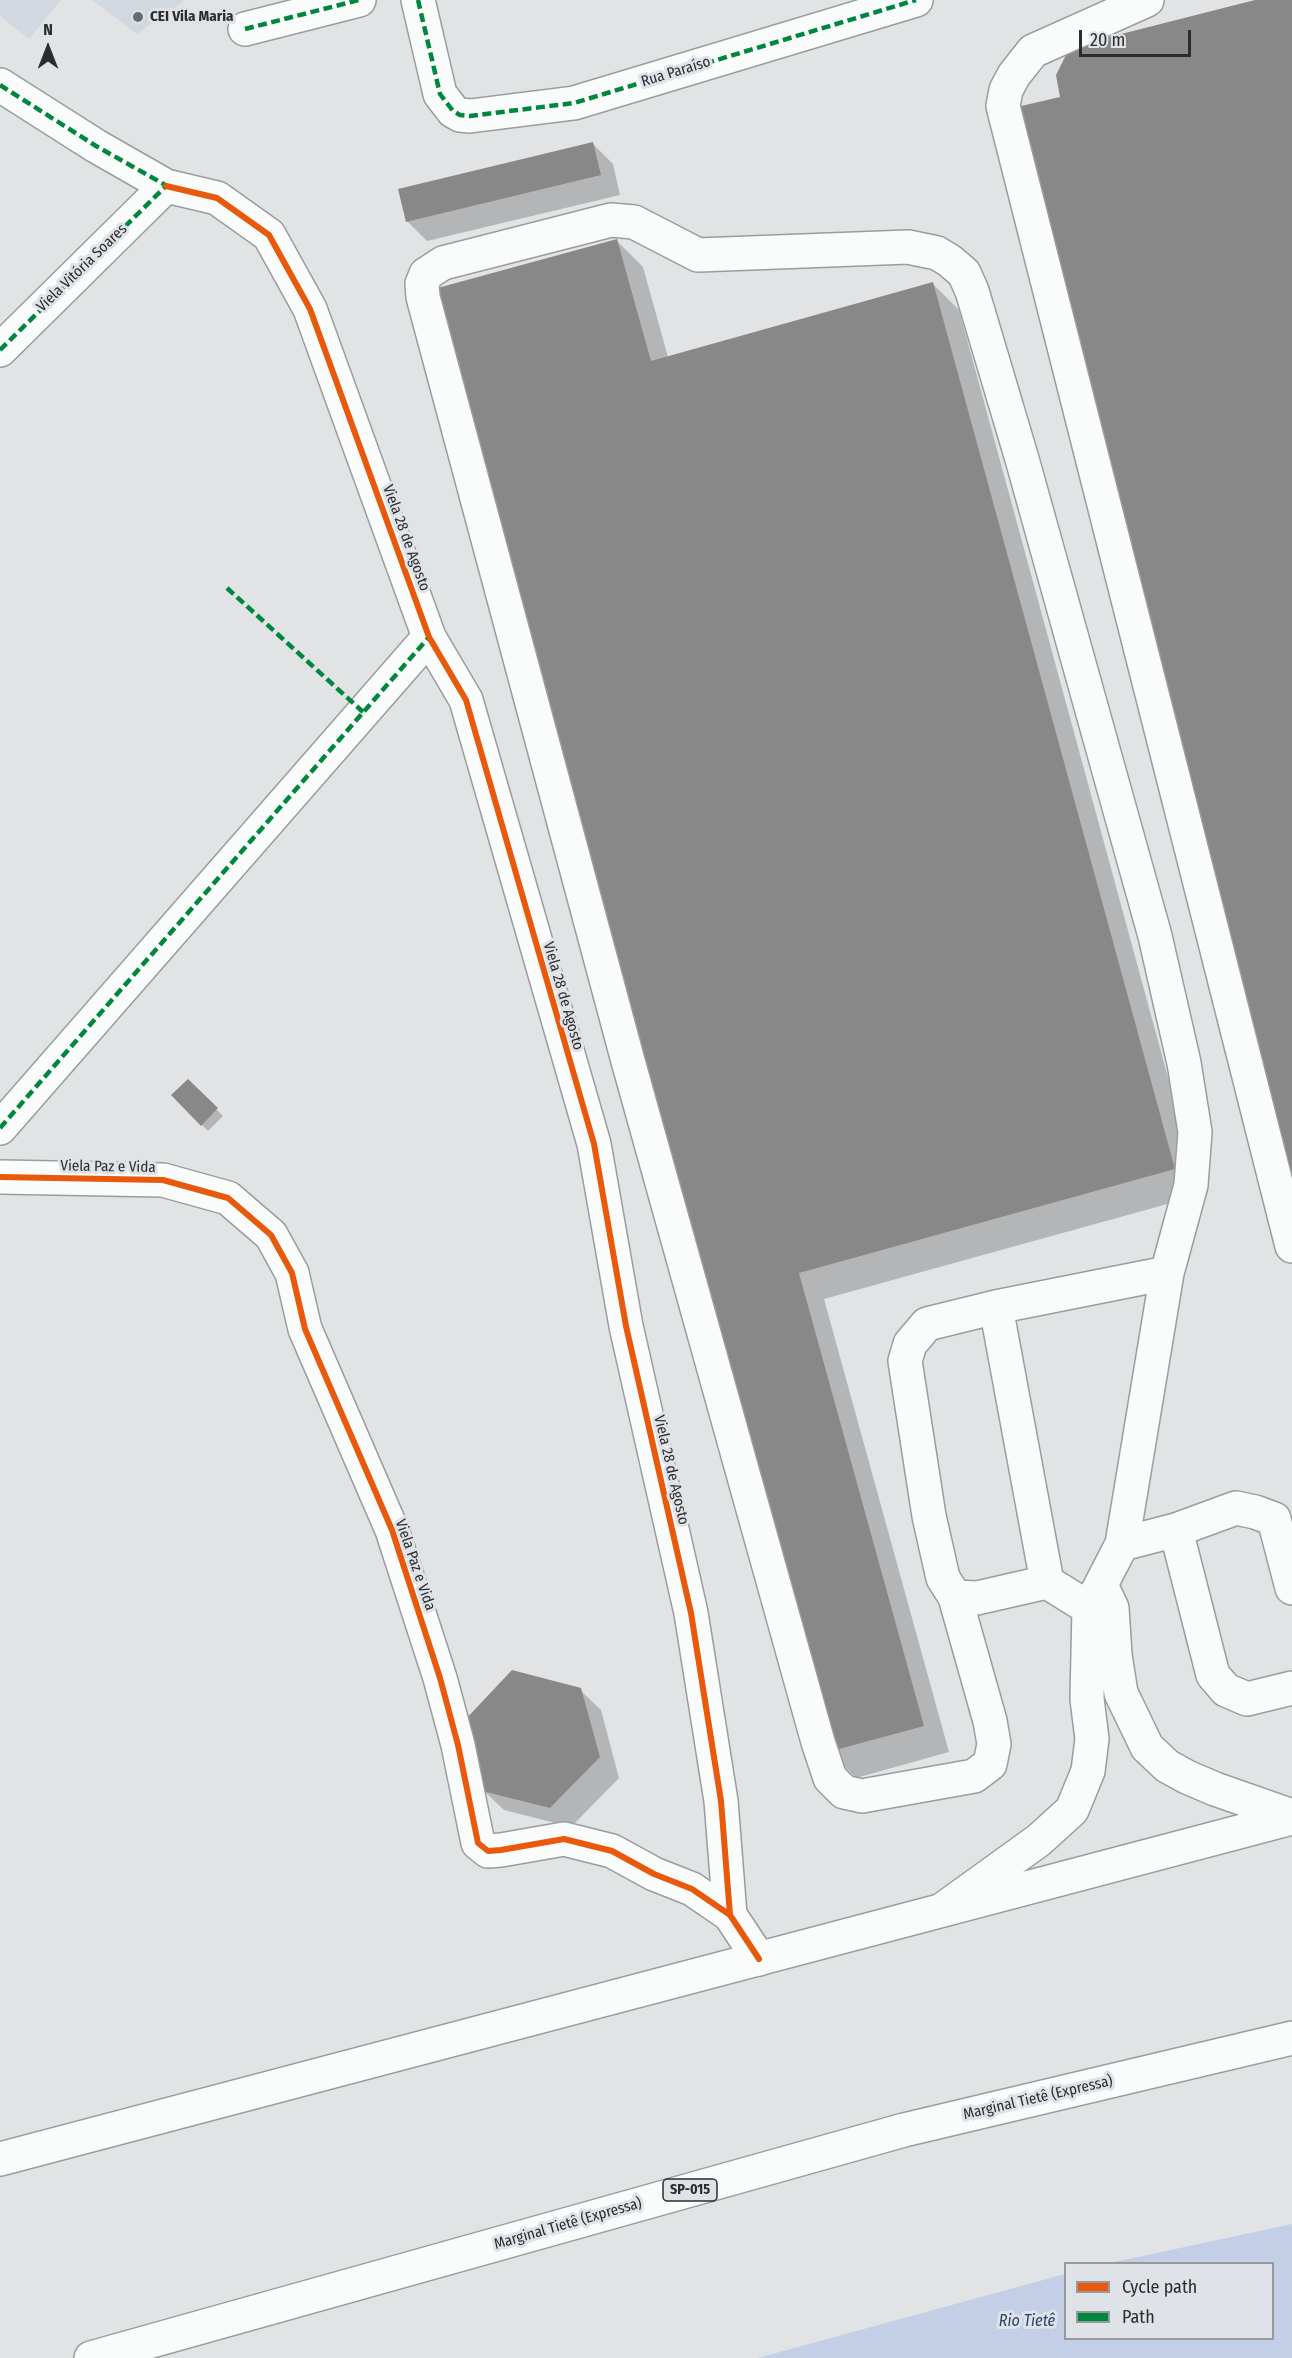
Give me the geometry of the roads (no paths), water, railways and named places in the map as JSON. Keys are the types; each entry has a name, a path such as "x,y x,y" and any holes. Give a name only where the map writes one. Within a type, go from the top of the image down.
{"main road":[{"path":"245,29 359,0"},
{"name":"Rua Paraíso","path":"418,0 440,94 453,111 460,115 470,116 574,103 863,8 916,0"},
{"path":"1147,0 1033,51 1014,75 1006,90 1003,106 1292,1246"},
{"name":"Viela 28 de Agosto","path":"0,85 96,146 166,186 217,198 269,235 310,309 429,637 466,700 594,1144 626,1326 691,1613 721,1801 730,1915"},
{"name":"Viela Vitória Soares","path":"0,350 166,186"},
{"path":"940,1911 1038,1840 1072,1810 1088,1771 1092,1738 1087,1700 1100,1600 1122,1544 1167,1273 1191,1185 1195,1132 1184,1063 1155,936 1023,459 972,291 964,273 937,253 908,246 698,255 634,222 611,220 443,263 426,274 422,284 423,297 628,1061 818,1742 830,1778 844,1792 862,1796 974,1776 990,1764 994,1744 990,1721 955,1597 943,1578 929,1516 905,1361 910,1344 927,1324 996,1307 1167,1273"},
{"path":"0,1128 429,637"},
{"name":"Viela Paz e Vida","path":"0,1177 162,1180 228,1198 271,1235 292,1273 305,1329 392,1530 440,1678 458,1745 478,1843 488,1851 564,1839 612,1851 654,1874 692,1889 730,1915 759,1959"},
{"path":"996,1307 1047,1582"},
{"path":"1122,1544 1176,1530 1236,1508 1255,1512 1274,1519 1292,1588"},
{"path":"1176,1530 1214,1675 1226,1690 1247,1699 1292,1689"},
{"path":"955,1597 977,1598 1047,1582 1100,1600"},
{"path":"1100,1600 1121,1693 1147,1747 1167,1766 1187,1777 1292,1817"},
{"path":"0,2159 1292,1817"},
{"name":"Marginal Tietê (Expressa)","path":"91,2358 904,2130 1292,2038"}],"water":[{"name":"Rio Tietê","path":"1292,2224 1292,2358 758,2358 1064,2274 1064,2340 1274,2340 1274,2262 1115,2262"}],"place":[{"name":"CEI Vila Maria","path":"138,17"}]}
